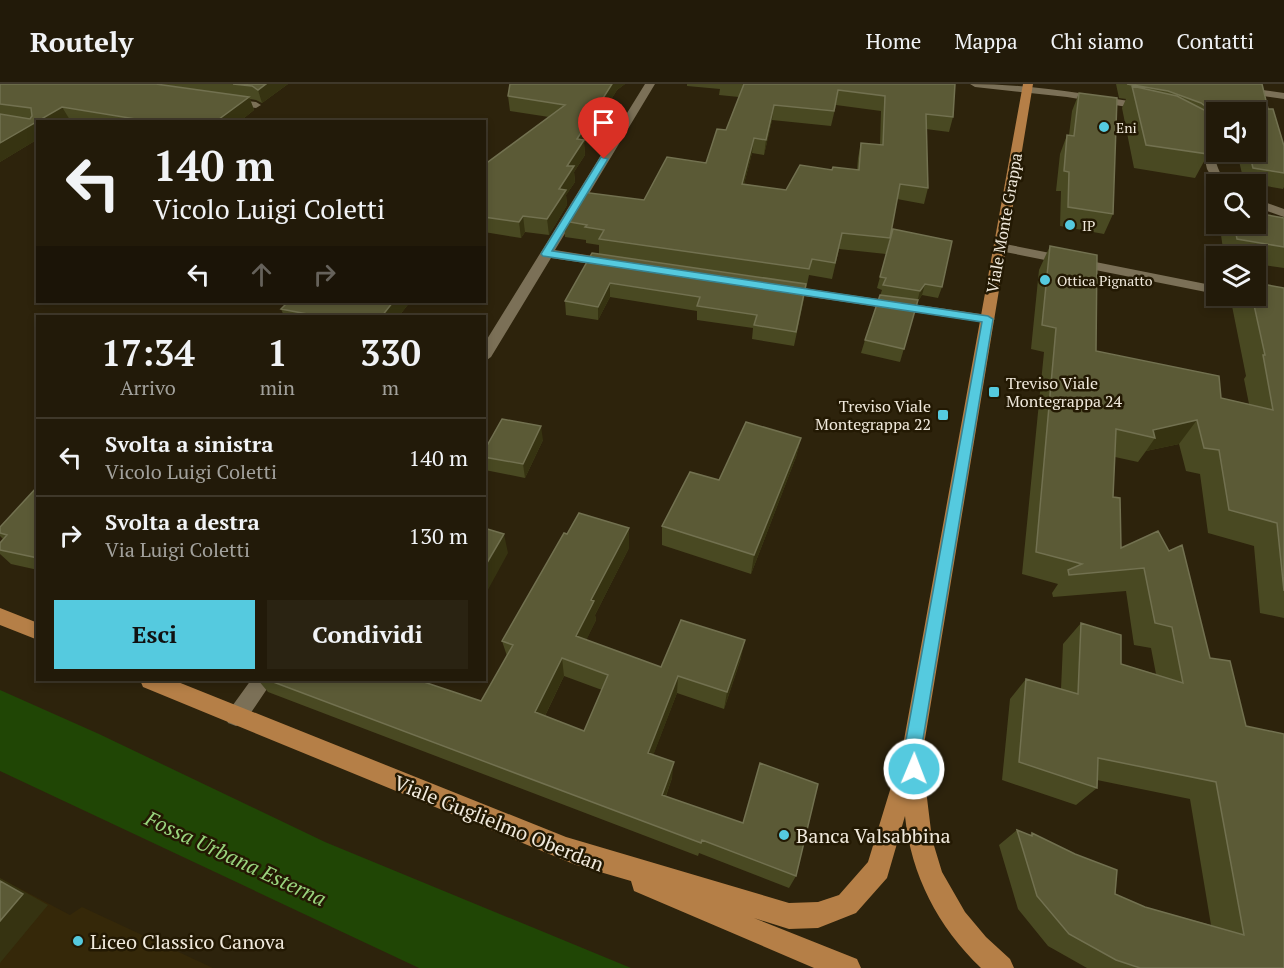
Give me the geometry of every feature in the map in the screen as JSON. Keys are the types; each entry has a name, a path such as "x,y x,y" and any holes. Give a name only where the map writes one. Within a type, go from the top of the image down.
{"main road":[{"name":"Viale Monte Grappa","path":"566,849 789,916 818,915 847,904 878,869 913,751 1027,87"},
{"path":"0,616 36,631"},
{"name":"Viale Guglielmo Oberdan","path":"152,681 566,849 779,942 848,968"},
{"name":"Viale Monte Grappa","path":"913,751 919,823 927,864 953,918 979,951 1000,968"}],"street":[{"path":"486,354 650,84"},
{"path":"975,84 1027,87 1161,110"},
{"path":"1196,84 1284,96"},
{"path":"1181,117 1205,133 1214,174"},
{"path":"1266,207 1284,213"},
{"path":"1000,248 1206,288"},
{"path":"546,254 628,266"},
{"path":"770,287 988,319"},
{"path":"236,716 262,681"}],"lane":[{"path":"221,100 256,105"}],"shaded area":[{"name":"Liceo Classico Canova","path":"0,878 70,915 82,907 213,968 0,968"}],"water":[{"name":"Fossa Urbana Esterna","path":"0,690 99,734 325,842 631,968 419,968 0,771"}],"building":[{"path":"0,84 156,84 249,97 218,120 142,120 62,107 36,120 0,143 0,114 30,119 32,116 31,108 0,104"},
{"path":"233,84 266,84 258,90 252,86"},
{"path":"510,84 612,84 577,139 584,140 567,166 574,166 559,189 566,190 547,219 523,216 519,222 486,217 486,164 565,105 508,96"},
{"path":"744,84 955,84 953,117 926,114 928,188 900,184 890,238 842,233 835,263 812,259 809,269 599,239 604,230 564,221 582,192 644,200 667,157 706,163 717,129 726,130","holes":["838,90 885,96 883,145 861,143 859,170 833,167 832,170 800,165 786,190 742,184 754,138 766,140 774,105 834,111"]},
{"path":"1127,84 1262,84 1268,109 1273,109 1284,146 1284,173 1253,168 1252,162 1266,162 1266,102 1206,102 1206,107 1168,91"},
{"path":"1132,86 1177,96 1206,111 1206,154 1146,145"},
{"path":"1079,93 1117,98 1113,214 1068,207 1069,172 1064,171 1067,135 1074,136"},
{"path":"1266,215 1284,218 1284,247 1237,239 1236,234 1266,234"},
{"path":"893,229 952,241 942,287 925,284 920,291 883,285 886,278 880,277"},
{"path":"1050,246 1097,255 1096,351 1219,376 1221,398 1273,410 1263,355 1265,355 1254,306 1266,306 1266,285 1284,288 1284,591 1277,523 1229,510 1219,450 1204,448 1197,420 1153,430 1155,438 1116,429 1113,497 1120,498 1121,548 1158,531 1169,551 1182,545 1210,658 1230,661 1246,726 1284,734 1284,968 1140,968 1116,960 1069,934 1037,896 1017,830 1032,836 1032,833 1075,854 1117,870 1115,894 1145,907 1244,935 1216,782 1098,758 1097,788 1019,762 1026,679 1078,694 1081,623 1121,635 1121,664 1183,683 1172,627 1155,623 1144,568 1069,575 1068,570 1082,564 1036,552 1056,328 1042,325"},
{"path":"592,253 806,284 796,332 754,325 757,315 697,306 700,297 610,283 598,307 565,301"},
{"path":"880,295 918,300 904,349 865,340"},
{"path":"287,303 392,303 383,315 306,315 307,314 281,309"},
{"path":"502,419 541,426 523,464 486,457 486,447"},
{"path":"746,422 801,438 754,555 662,526 690,472 719,480"},
{"path":"36,488 36,558 0,550 0,543 7,535 0,533 0,527"},
{"path":"579,513 629,528 591,600 594,601 576,636 661,667 681,620 745,640 727,692 678,676 648,753 674,762 662,795 743,823 760,763 818,784 796,876 702,840 701,843 271,681 421,681 481,701 513,645 502,641 564,533 567,534","holes":["562,658 608,675 584,731 535,712"]},
{"path":"486,529 504,534 486,565"},
{"path":"0,881 23,894 0,921"}],"place":[{"name":"Eni","path":"1104,127"},
{"name":"IP","path":"1070,225"},
{"name":"Ottica Pignatto","path":"1045,280"},
{"name":"Treviso Viale Montegrappa 24","path":"994,392"},
{"name":"Treviso Viale Montegrappa 22","path":"943,415"},
{"name":"Banca Valsabbina","path":"784,835"},
{"name":"Liceo Classico Canova","path":"78,941"}],"route":[{"path":"604,159 546,254 988,319 913,751 914,769"}]}
